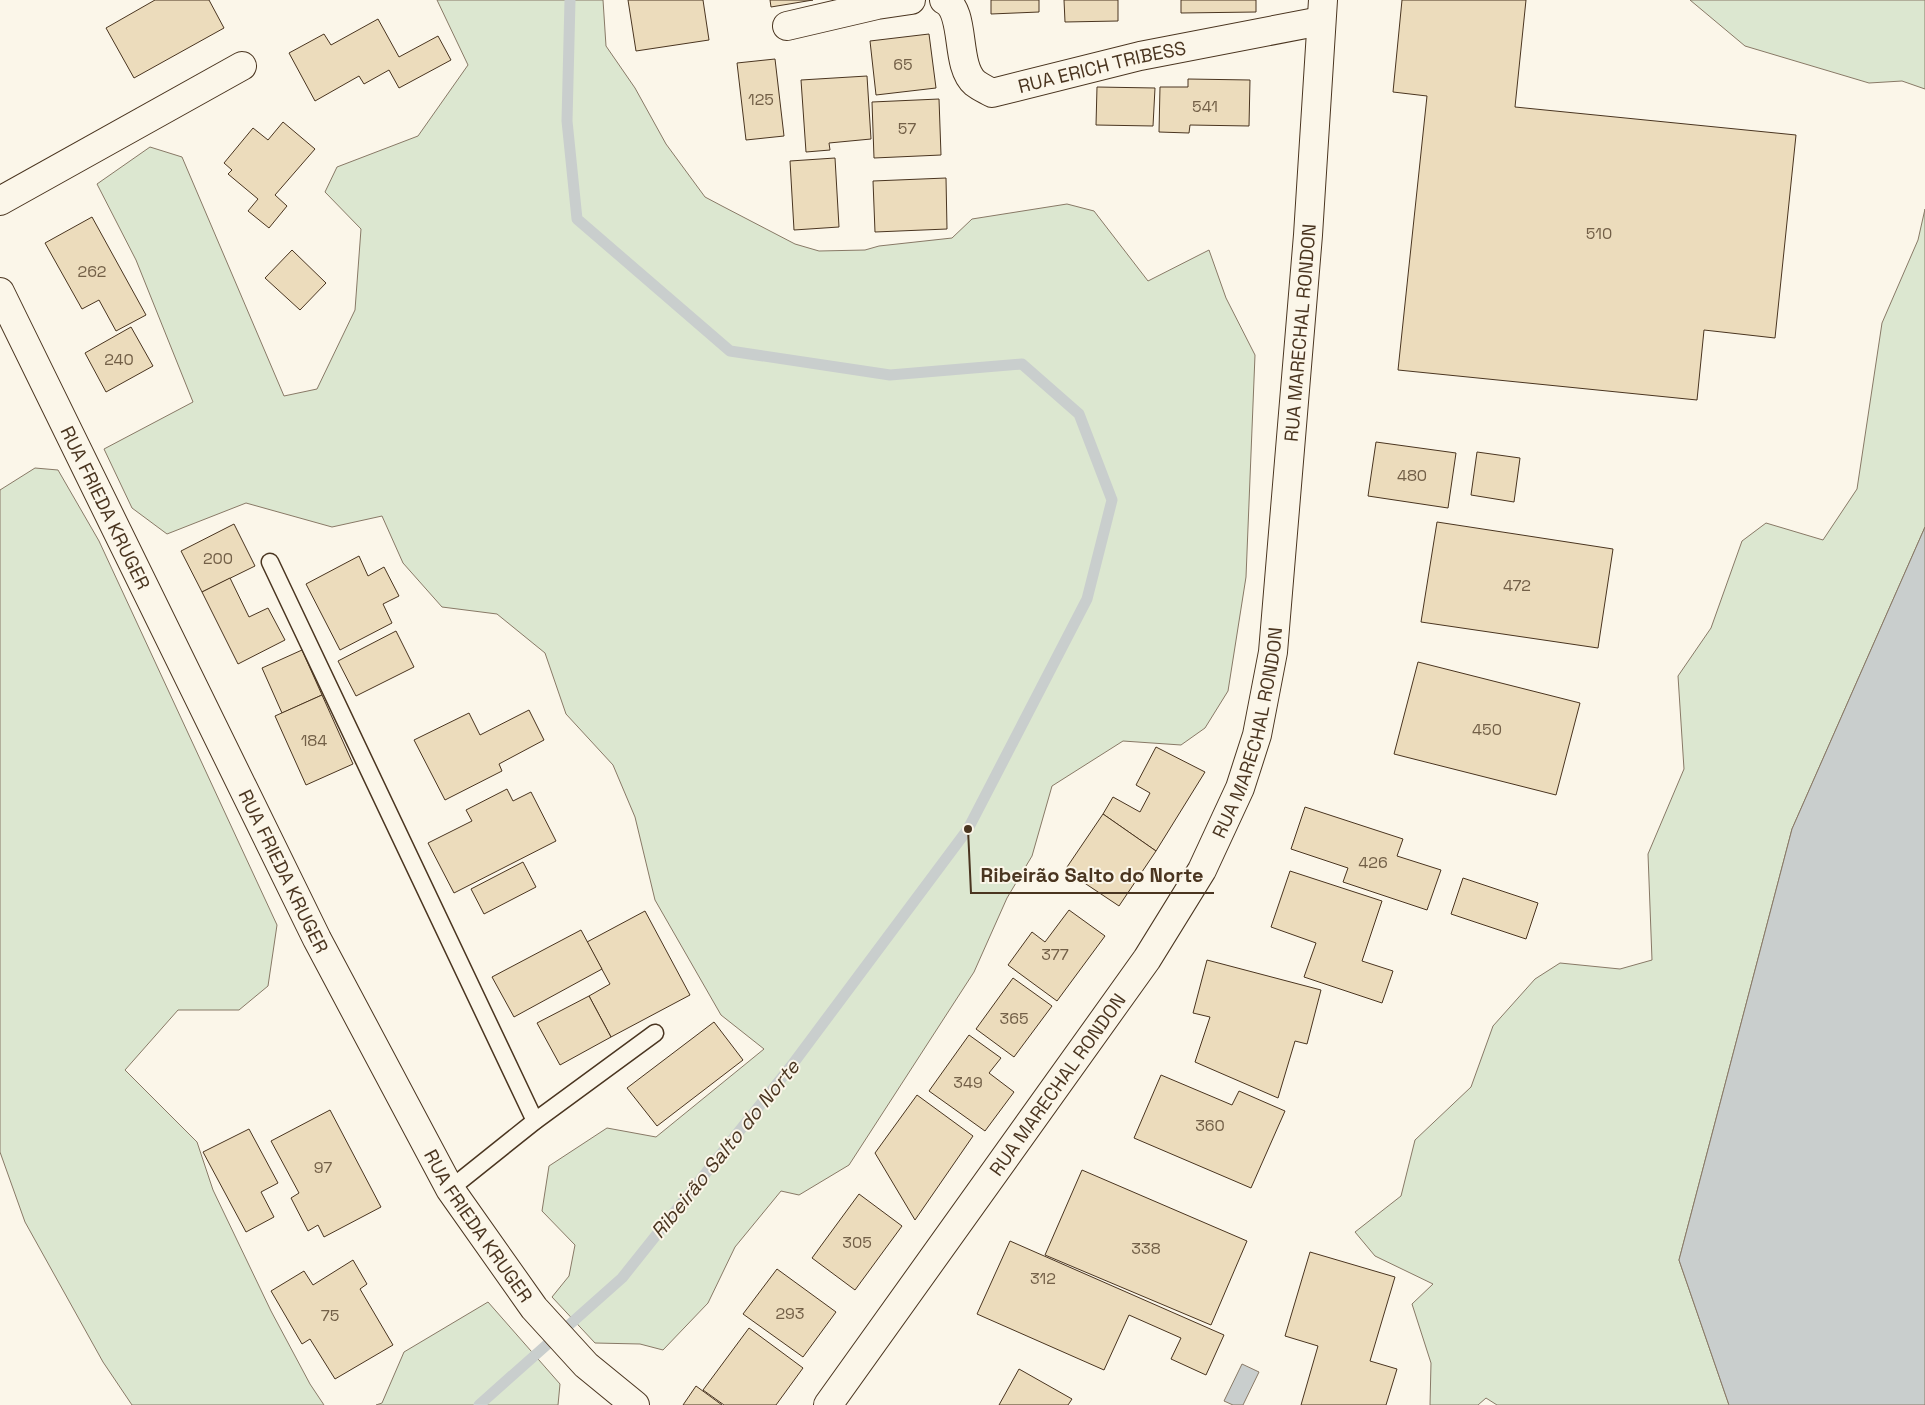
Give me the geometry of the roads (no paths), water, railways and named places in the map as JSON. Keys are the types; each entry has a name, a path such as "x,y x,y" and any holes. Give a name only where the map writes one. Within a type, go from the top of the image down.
{"street":[{"path":"787,26 877,5 911,0"},
{"name":"RUA ERICH TRIBESS","path":"944,0 956,14 963,61 973,83 992,93 1322,11"},
{"name":"RUA MARECHAL RONDON","path":"828,1405 1147,959 1202,870 1240,788 1257,735 1273,652 1308,225 1322,11"},
{"path":"0,201 242,66"},
{"name":"RUA FRIEDA KRUGER","path":"0,292 317,939 450,1189 534,1308 586,1365 635,1405"}],"lane":[{"path":"270,562 535,1121"},
{"path":"450,1189 535,1121 655,1033"}],"waterway":[{"name":"Ribeirão Salto do Norte","path":"479,1405 622,1278 792,1065 968,829 1087,599 1112,500 1079,414 1022,364 890,375 730,351 577,219 567,121 570,0"}],"place":[{"name":"Ribeirão Salto do Norte","path":"968,829"}]}
